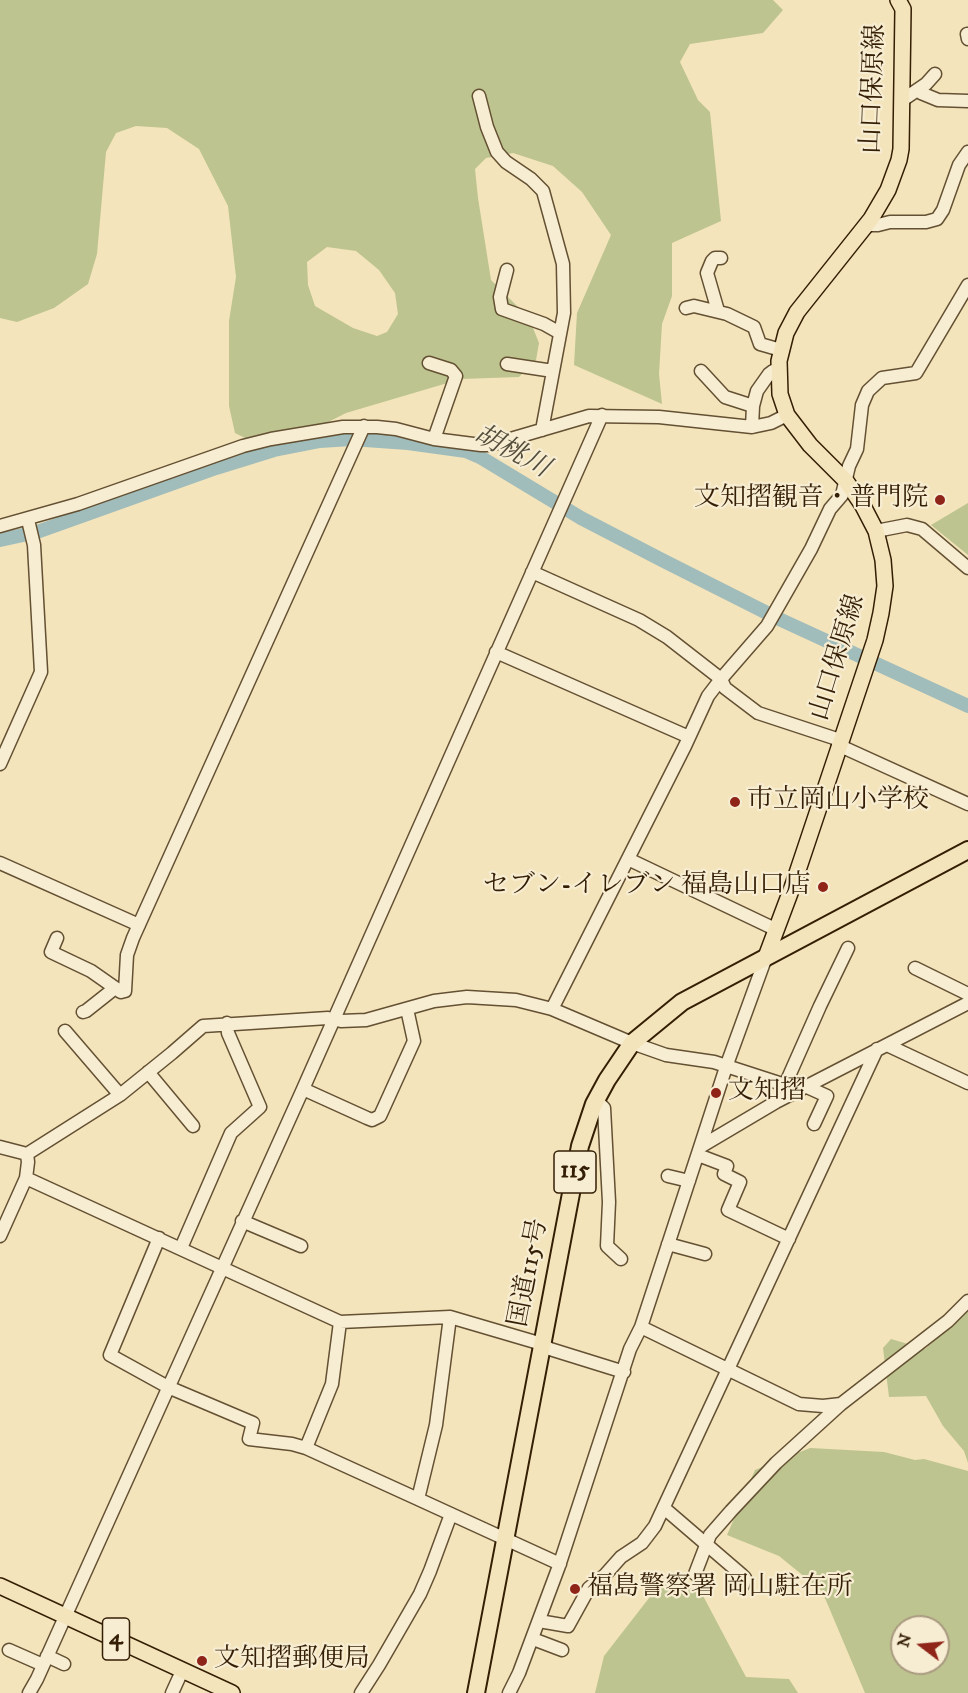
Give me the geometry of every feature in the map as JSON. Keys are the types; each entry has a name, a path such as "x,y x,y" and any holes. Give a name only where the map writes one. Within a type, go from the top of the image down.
{"highway":[{"name":"国道115号","path":"476,1693 580,1146 596,1100 632,1043 682,1002 968,850"}],"main road":[{"name":"山口保原線","path":"766,957 875,640 885,586 876,531 846,481 810,445 787,416 780,394 778,371 786,333 797,312 867,225 888,190 899,160 903,9 898,0"},
{"name":"4","path":"1,1589 66,1616 232,1693"}],"street":[{"path":"901,99 919,90 935,74"},
{"path":"919,90 938,100 968,101"},
{"path":"479,96 487,127 497,152 506,162 543,190 563,264 564,313 542,430"},
{"path":"867,225 890,222 926,222 937,219 943,210 959,165 968,152"},
{"path":"718,311 707,273 712,261 721,258"},
{"path":"507,270 500,297 502,309 544,324 560,333"},
{"path":"552,1009 708,696 767,626 811,549 830,509 842,495 849,466 857,449 862,405 868,391 882,378 916,373 968,285"},
{"path":"686,308 694,306 718,311 754,327 760,344 781,350"},
{"path":"429,363 451,370 456,375 434,439"},
{"path":"507,364 553,370"},
{"path":"701,371 725,397 753,406"},
{"path":"752,427 753,406 758,391 764,379 773,371 778,371"},
{"path":"29,1693 66,1616 303,1089 602,415"},
{"path":"0,526 28,520 253,443 290,435 364,426 396,429 434,439 481,446 580,418 602,415 699,420 752,427 771,423 787,416"},
{"path":"57,938 51,952 91,971 121,992 125,991 127,955 139,925 364,426"},
{"path":"0,764 41,672 34,545 28,520"},
{"path":"876,531 906,525 922,530 968,568"},
{"path":"532,572 645,623 721,679 725,687 758,713 839,743 968,804"},
{"path":"496,652 689,737"},
{"path":"628,859 777,930"},
{"path":"0,863 139,925"},
{"path":"786,1084 848,948"},
{"path":"509,1693 519,1673 560,1564 630,1349 641,1327 726,1067 766,957"},
{"path":"915,968 968,994"},
{"path":"83,1012 116,988"},
{"path":"0,1147 27,1154 120,1095 203,1026 333,1018 341,1021 366,1020 434,1001 479,996 516,1000 552,1009 666,1055 714,1062 827,1096 814,1124"},
{"path":"699,1151 746,1119 968,1002"},
{"path":"303,1089 372,1120 380,1116 414,1041 407,1009"},
{"path":"181,1248 231,1133 260,1107 228,1033 227,1023"},
{"path":"65,1031 120,1095"},
{"path":"882,1047 968,1083"},
{"path":"539,1621 568,1626 589,1588 606,1575 621,1557 642,1543 656,1526 789,1239 882,1047"},
{"path":"148,1072 193,1126"},
{"path":"596,1100 604,1108 609,1202 607,1246 621,1259"},
{"path":"699,1151 727,1166 724,1174 740,1182 728,1210 789,1239"},
{"path":"0,1236 26,1178 27,1154"},
{"path":"668,1176 689,1181"},
{"path":"26,1178 340,1322 450,1317 542,1344 550,1349 624,1372"},
{"path":"242,1221 301,1246"},
{"path":"159,1238 110,1355 168,1387 253,1423 249,1438 306,1448 560,1564"},
{"path":"668,1244 705,1254"},
{"path":"695,1574 706,1543 730,1511 776,1463 841,1404 948,1321 968,1301"},
{"path":"418,1499 436,1425 450,1317"},
{"path":"306,1448 332,1384 340,1322"},
{"path":"641,1327 799,1404 816,1407 841,1404"},
{"path":"664,1508 742,1575 745,1578 743,1585"},
{"path":"361,1693 420,1593 452,1514"},
{"path":"532,1639 562,1650"},
{"path":"9,1650 64,1664"},
{"path":"172,1693 182,1671"}],"green space":[{"path":"0,0 773,0 783,10 763,33 690,44 680,62 698,100 710,112 721,221 672,243 672,296 662,324 659,374 662,404 574,365 577,313 611,235 582,192 553,166 513,153 486,158 475,169 491,280 529,318 539,343 536,360 519,377 461,379 346,413 279,447 251,441 235,433 229,406 229,321 236,277 228,206 199,149 167,128 136,126 116,133 106,152 97,254 88,284 54,308 17,322 0,318","holes":["327,247 356,251 379,270 395,293 398,314 387,332 377,336 353,328 315,306 308,285 307,262"]},
{"path":"968,503 968,555 931,525"},
{"path":"968,1310 968,1463 964,1451 943,1426 926,1396 889,1397 883,1348 891,1339 925,1349"},
{"path":"810,1448 884,1452 915,1460 924,1459 968,1471 968,1693 865,1693 822,1591 779,1556 727,1535 755,1470"},
{"path":"663,1580 701,1592 746,1677 789,1679 798,1693 595,1693 604,1656"}],"waterway":[{"name":"胡桃川","path":"0,540 37,532 216,468 274,450 320,441 351,439 408,443 466,451 480,457 581,518 662,560 779,619 968,706"}],"place":[{"name":"文知摺観音・普門院","path":"940,500"},
{"name":"市立岡山小学校","path":"735,802"},
{"name":"セブン-イレブン 福島山口店","path":"823,887"},
{"name":"文知摺","path":"716,1093"},
{"name":"福島警察署 岡山駐在所","path":"575,1589"},
{"name":"文知摺郵便局","path":"202,1661"}]}
